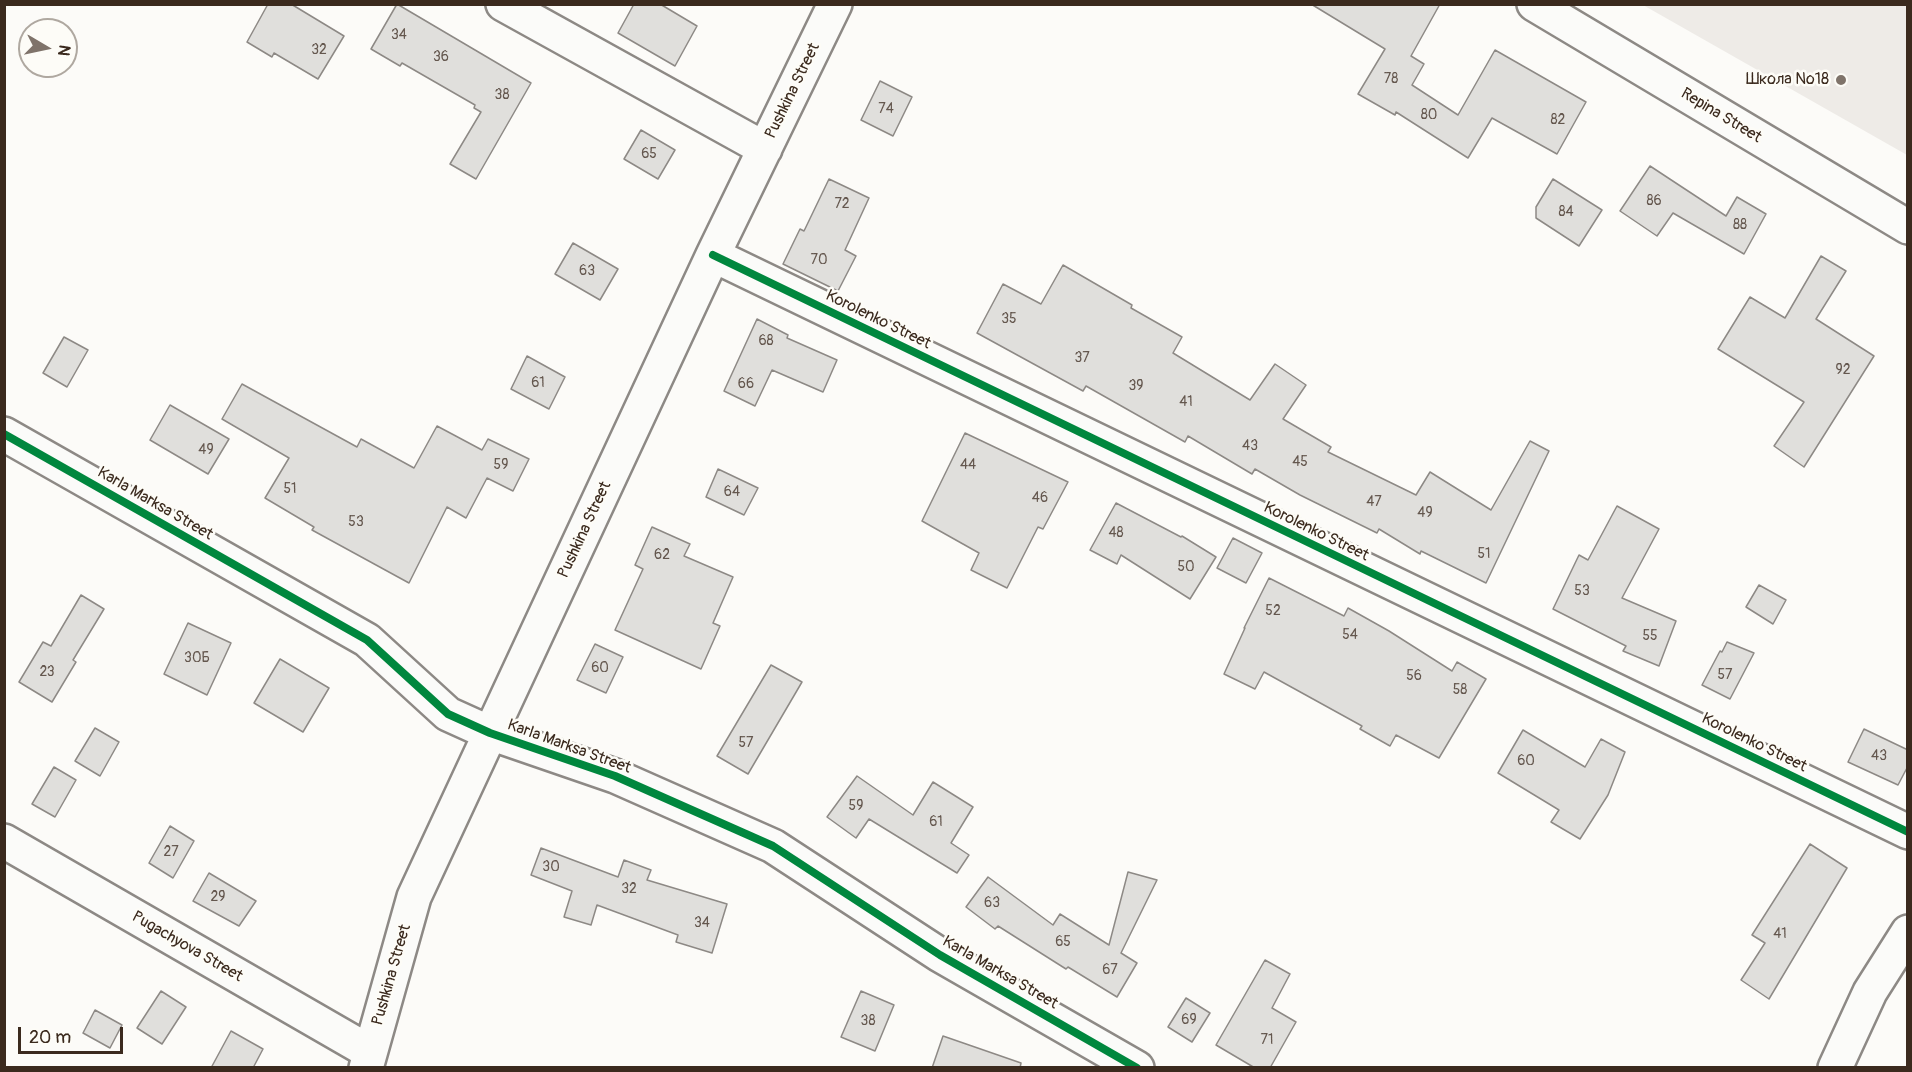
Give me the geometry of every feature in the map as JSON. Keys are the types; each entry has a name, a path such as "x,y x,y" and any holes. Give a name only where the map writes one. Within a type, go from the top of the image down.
{"street":[{"path":"503,4 765,149"},
{"name":"Pushkina Street","path":"368,1060 414,897 713,255 835,4"},
{"name":"Repina Street","path":"1534,4 1908,226"},
{"name":"Korolenko Street","path":"713,255 1908,832"},
{"name":"Karla Marksa Street","path":"4,434 367,640 448,714 490,733 615,776 773,846 940,956 1137,1068"},
{"name":"Pugachyova Street","path":"4,841 368,1060"},
{"path":"1835,1068 1870,993 1908,932"}],"shaded area":[{"name":"Школа №18","path":"1643,5 1907,5 1907,155"}],"building":[{"path":"268,4 291,4 344,36 318,79 274,53 272,57 247,42"},
{"path":"397,4 531,83 476,179 450,164 481,112 474,108 475,105 402,63 400,66 371,49"},
{"path":"634,4 660,4 697,26 675,66 618,33"},
{"path":"1311,4 1440,4 1411,56 1424,64 1412,85 1458,115 1495,50 1586,102 1557,154 1492,118 1468,158 1396,112 1395,115 1358,94 1385,49"},
{"path":"880,81 912,97 893,136 861,120"},
{"path":"641,130 675,150 658,179 624,159"},
{"path":"1650,166 1726,216 1737,197 1766,214 1744,254 1673,213 1657,236 1620,211"},
{"path":"829,179 869,198 845,250 856,256 838,291 783,264 800,229 804,231"},
{"path":"1553,179 1602,210 1579,246 1536,218 1536,207"},
{"path":"573,243 618,269 600,300 555,274"},
{"path":"1821,256 1846,271 1816,319 1874,356 1804,467 1774,446 1804,402 1718,349 1750,297 1785,318"},
{"path":"1063,265 1182,337 1173,353 1250,400 1275,364 1306,385 1283,419 1331,447 1328,452 1416,495 1430,472 1491,510 1530,441 1549,451 1486,583 1421,551 1420,554 1379,529 1377,533 1300,495 1255,469 1252,474 1188,436 1185,442 1086,386 1083,391 977,333 1003,284 1041,304"},
{"path":"757,319 788,335 787,338 837,360 823,392 772,370 755,406 724,391"},
{"path":"64,337 88,350 67,387 43,373"},
{"path":"527,356 565,377 549,409 511,389"},
{"path":"242,384 357,447 361,439 414,468 437,426 482,450 488,439 529,459 513,491 487,478 466,518 447,507 409,583 312,530 314,527 265,498 289,458 222,419"},
{"path":"170,405 229,439 208,474 150,440"},
{"path":"965,433 1068,482 1043,529 1038,527 1007,588 971,570 979,553 922,521"},
{"path":"718,469 758,488 744,515 706,497"},
{"path":"1116,503 1182,536 1216,557 1190,599 1121,555 1117,564 1090,550"},
{"path":"1617,506 1659,529 1622,598 1676,621 1659,666 1623,651 1626,646 1553,609 1579,555 1588,560"},
{"path":"652,527 690,544 684,556 733,577 713,623 720,626 701,669 615,630 643,569 635,565"},
{"path":"1233,538 1262,553 1246,583 1217,568"},
{"path":"1269,578 1344,616 1348,608 1452,671 1457,662 1486,679 1439,758 1396,735 1390,746 1360,729 1362,726 1264,672 1255,689 1224,674"},
{"path":"1759,585 1786,600 1773,624 1746,607"},
{"path":"81,595 104,609 73,660 76,662 52,702 19,682 43,642 51,646"},
{"path":"188,623 231,643 207,695 164,674"},
{"path":"1727,642 1754,653 1730,699 1702,685"},
{"path":"595,644 623,657 606,693 577,680"},
{"path":"280,659 329,688 303,732 254,703"},
{"path":"771,665 802,682 748,774 717,756"},
{"path":"95,728 119,742 100,776 75,761"},
{"path":"1864,729 1908,750 1908,766 1898,785 1848,762"},
{"path":"1523,730 1585,767 1601,739 1625,752 1608,795 1580,839 1551,822 1559,810 1498,773"},
{"path":"54,767 76,780 55,817 32,804"},
{"path":"857,776 913,815 933,782 973,807 951,843 969,855 957,873 869,819 856,838 827,817"},
{"path":"170,826 194,841 173,878 149,863"},
{"path":"1810,844 1847,868 1769,999 1741,980 1765,943 1752,935"},
{"path":"541,848 618,877 624,860 651,870 647,880 727,904 712,953 676,942 678,935 597,905 591,925 564,917 572,891 531,875"},
{"path":"1128,872 1157,880 1121,953 1137,963 1117,997 1068,967 1066,969 998,926 995,929 966,907 988,877 1053,925 1060,914 1109,945"},
{"path":"209,873 256,901 239,926 193,901"},
{"path":"1265,960 1290,974 1272,1008 1296,1022 1270,1068 1255,1068 1216,1045"},
{"path":"161,991 186,1007 162,1044 137,1028"},
{"path":"861,991 894,1005 875,1051 841,1037"},
{"path":"1186,998 1210,1013 1192,1042 1168,1027"},
{"path":"95,1010 122,1025 110,1048 83,1033"},
{"path":"231,1031 263,1049 253,1068 211,1068"},
{"path":"943,1036 1021,1063 1020,1068 932,1068"}],"cycle path":[{"path":"713,255 1908,832"},
{"path":"4,434 367,640 448,714 490,733 615,776 773,846 940,955 1137,1068"}],"place":[{"name":"Школа №18","path":"1841,80"}]}
